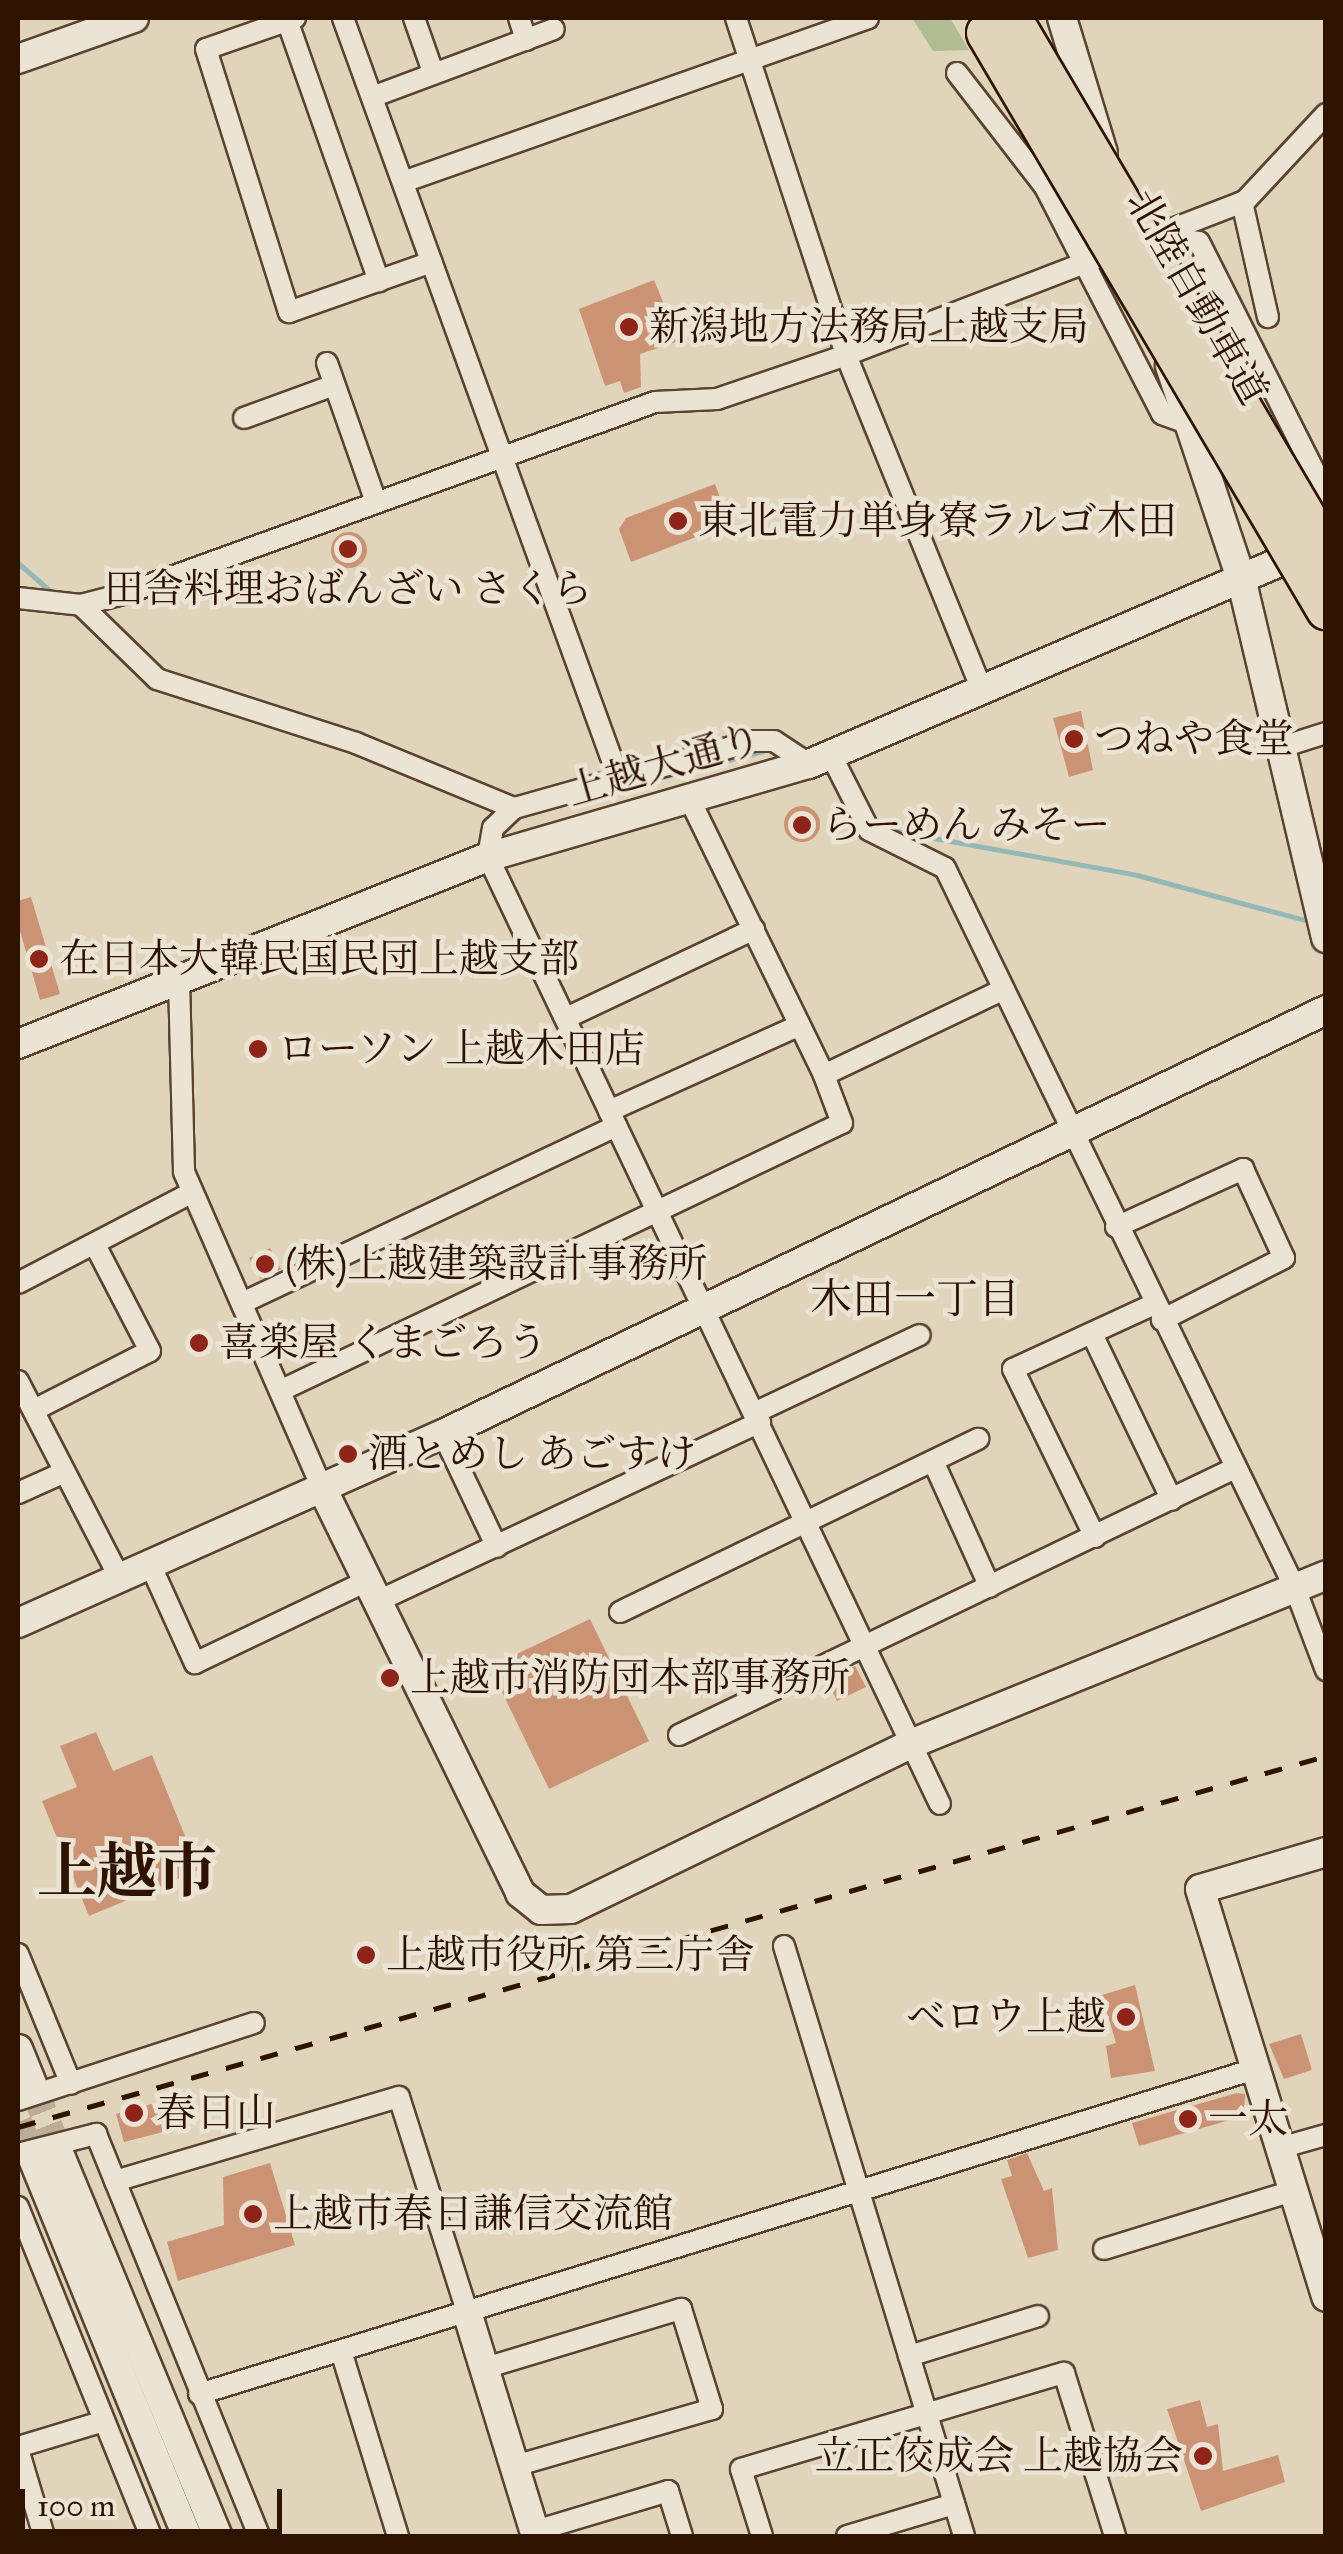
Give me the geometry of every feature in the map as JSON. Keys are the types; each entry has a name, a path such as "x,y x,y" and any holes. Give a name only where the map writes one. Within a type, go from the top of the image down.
{"highway":[{"name":"北陸自動車道","path":"999,26 1326,546"},
{"name":"北陸自動車道","path":"999,26 1326,610"}],"street":[{"path":"18,59 134,18"},
{"path":"344,18 619,779"},
{"path":"414,18 433,72"},
{"path":"518,18 526,40"},
{"path":"736,18 846,354 982,690"},
{"path":"404,182 868,18"},
{"path":"1062,18 1131,247 1241,578 1326,938"},
{"path":"379,281 291,19 206,49 289,312 379,281 432,262"},
{"path":"372,97 554,29"},
{"path":"957,73 1046,187 1162,414 1188,424"},
{"path":"18,598 81,605 655,402 717,398 846,354 1242,202 1326,114"},
{"path":"1242,202 1268,317"},
{"path":"1159,236 1199,242 1326,494"},
{"path":"327,364 376,502"},
{"path":"244,418 334,385"},
{"name":"上越大通り","path":"18,1044 488,857 820,758 1241,578 1326,546"},
{"path":"81,605 157,678 356,743 514,808"},
{"path":"1282,747 1326,733"},
{"path":"940,1804 868,1646 488,857 493,828 514,808 753,741 774,741 820,758 869,830 945,868 1074,1131 1157,1313 1295,1588 1326,1670"},
{"path":"284,1389 842,1122 824,1075 689,798"},
{"path":"566,1018 754,929"},
{"path":"178,980 180,1133 191,1194 284,1389 323,1490 372,1591 520,1892 541,1910 571,1909 913,1743 1326,1575"},
{"path":"824,1075 1004,989"},
{"path":"18,1622 443,1434 1326,1010"},
{"path":"242,1303 800,1025"},
{"path":"1095,1537 1012,1369 1284,1258 1243,1169 1116,1227"},
{"path":"18,1283 191,1194"},
{"path":"34,1410 150,1351 95,1245"},
{"path":"1092,1334 1172,1500"},
{"path":"150,1564 195,1664 372,1591 497,1547 920,1336"},
{"path":"18,1381 119,1577"},
{"path":"443,1434 497,1547"},
{"path":"620,1612 978,1439"},
{"path":"933,1461 990,1587"},
{"path":"679,1735 1235,1468"},
{"path":"18,1493 65,1472"},
{"path":"1326,1852 1200,1890 1326,2297"},
{"path":"784,1946 964,2536"},
{"path":"18,1954 71,2084"},
{"path":"18,2049 25,2093 71,2084 254,2023"},
{"path":"199,2394 1255,2069"},
{"path":"115,2181 399,2097 535,2534 668,2491 682,2536"},
{"path":"36,2155 96,2134 259,2536"},
{"path":"1280,2148 1326,2135"},
{"path":"36,2155 188,2536"},
{"path":"36,2155 218,2536"},
{"path":"1104,2249 1292,2191"},
{"path":"18,2207 151,2536"},
{"path":"485,2368 681,2308 712,2409 514,2466"},
{"path":"909,2356 1038,2316"},
{"path":"341,2351 398,2536"},
{"path":"762,2536 742,2469 1064,2373 1115,2536"},
{"path":"44,2536 18,2448 104,2421"},
{"path":"847,2536 954,2504"}],"green space":[{"path":"912,18 950,18 969,50 933,51"}],"building":[{"name":"新潟地方法務局上越支局","path":"654,280 679,341 640,354 641,387 624,393 620,381 605,386 579,309"},
{"name":"東北電力単身寮ラルゴ木田","path":"715,484 730,524 631,562 619,529 626,518"},
{"name":"田舎料理おばんざい さくら","path":"349,532 362,537 367,550 362,563 349,568 336,563 331,550 336,537"},
{"name":"つねや食堂","path":"1081,711 1093,770 1069,777 1053,718"},
{"name":"らーめん みそー","path":"802,806 815,811 820,824 815,837 802,842 789,837 784,824 789,811"},
{"name":"在日本大韓民国民団上越支部","path":"31,897 60,994 40,1000 18,924 18,901"},
{"name":"(株)上越建築設計事務所","path":"270,1248 281,1269 260,1279 249,1258"},
{"path":"590,1619 649,1741 549,1789 490,1667"},
{"path":"855,1666 866,1687 837,1701 827,1679"},
{"path":"96,1732 113,1771 152,1755 199,1870 89,1916 42,1801 77,1787 60,1746"},
{"name":"ベロウ上越","path":"1135,1985 1155,2071 1111,2078 1106,2046 1116,2043 1102,1995"},
{"path":"1301,2034 1312,2070 1284,2079 1269,2044"},
{"name":"一太","path":"1245,2094 1244,2116 1139,2146 1132,2123"},
{"name":"春日山","path":"155,2103 163,2132 124,2142 116,2114"},
{"path":"1027,2153 1044,2191 1052,2188 1058,2250 1028,2258 1001,2179 1012,2176 1007,2160"},
{"name":"上越市春日謙信交流館","path":"270,2163 295,2245 178,2281 167,2242 224,2225 223,2177"},
{"name":"立正佼成会 上越協会","path":"1200,2400 1207,2427 1218,2424 1223,2471 1278,2455 1285,2482 1201,2511 1167,2409"}],"waterway":[{"path":"18,563 55,595"},
{"path":"514,815 763,751"},
{"path":"890,830 1137,875 1313,922"}],"tunnel":[{"path":"33,2086 59,2153"},
{"path":"18,2122 33,2159"}],"railway":[{"path":"18,2127 1326,1756"}],"place":[{"name":"新潟地方法務局上越支局","path":"629,327"},
{"name":"東北電力単身寮ラルゴ木田","path":"678,521"},
{"name":"田舎料理おばんざい さくら","path":"348,549"},
{"name":"つねや食堂","path":"1074,739"},
{"name":"らーめん みそー","path":"802,825"},
{"name":"在日本大韓民国民団上越支部","path":"39,959"},
{"name":"ローソン 上越木田店","path":"258,1049"},
{"name":"(株)上越建築設計事務所","path":"265,1264"},
{"name":"喜楽屋 くまごろう","path":"199,1343"},
{"name":"酒とめし あごすけ","path":"348,1454"},
{"name":"上越市消防団本部事務所","path":"390,1678"},
{"name":"上越市役所 第三庁舎","path":"366,1955"},
{"name":"ベロウ上越","path":"1126,2017"},
{"name":"春日山","path":"134,2113"},
{"name":"一太","path":"1188,2119"},
{"name":"上越市春日謙信交流館","path":"253,2214"},
{"name":"立正佼成会 上越協会","path":"1203,2456"}],"district":[{"name":"木田一丁目","path":"915,1299"},
{"name":"上越市","path":"127,1871"}]}
